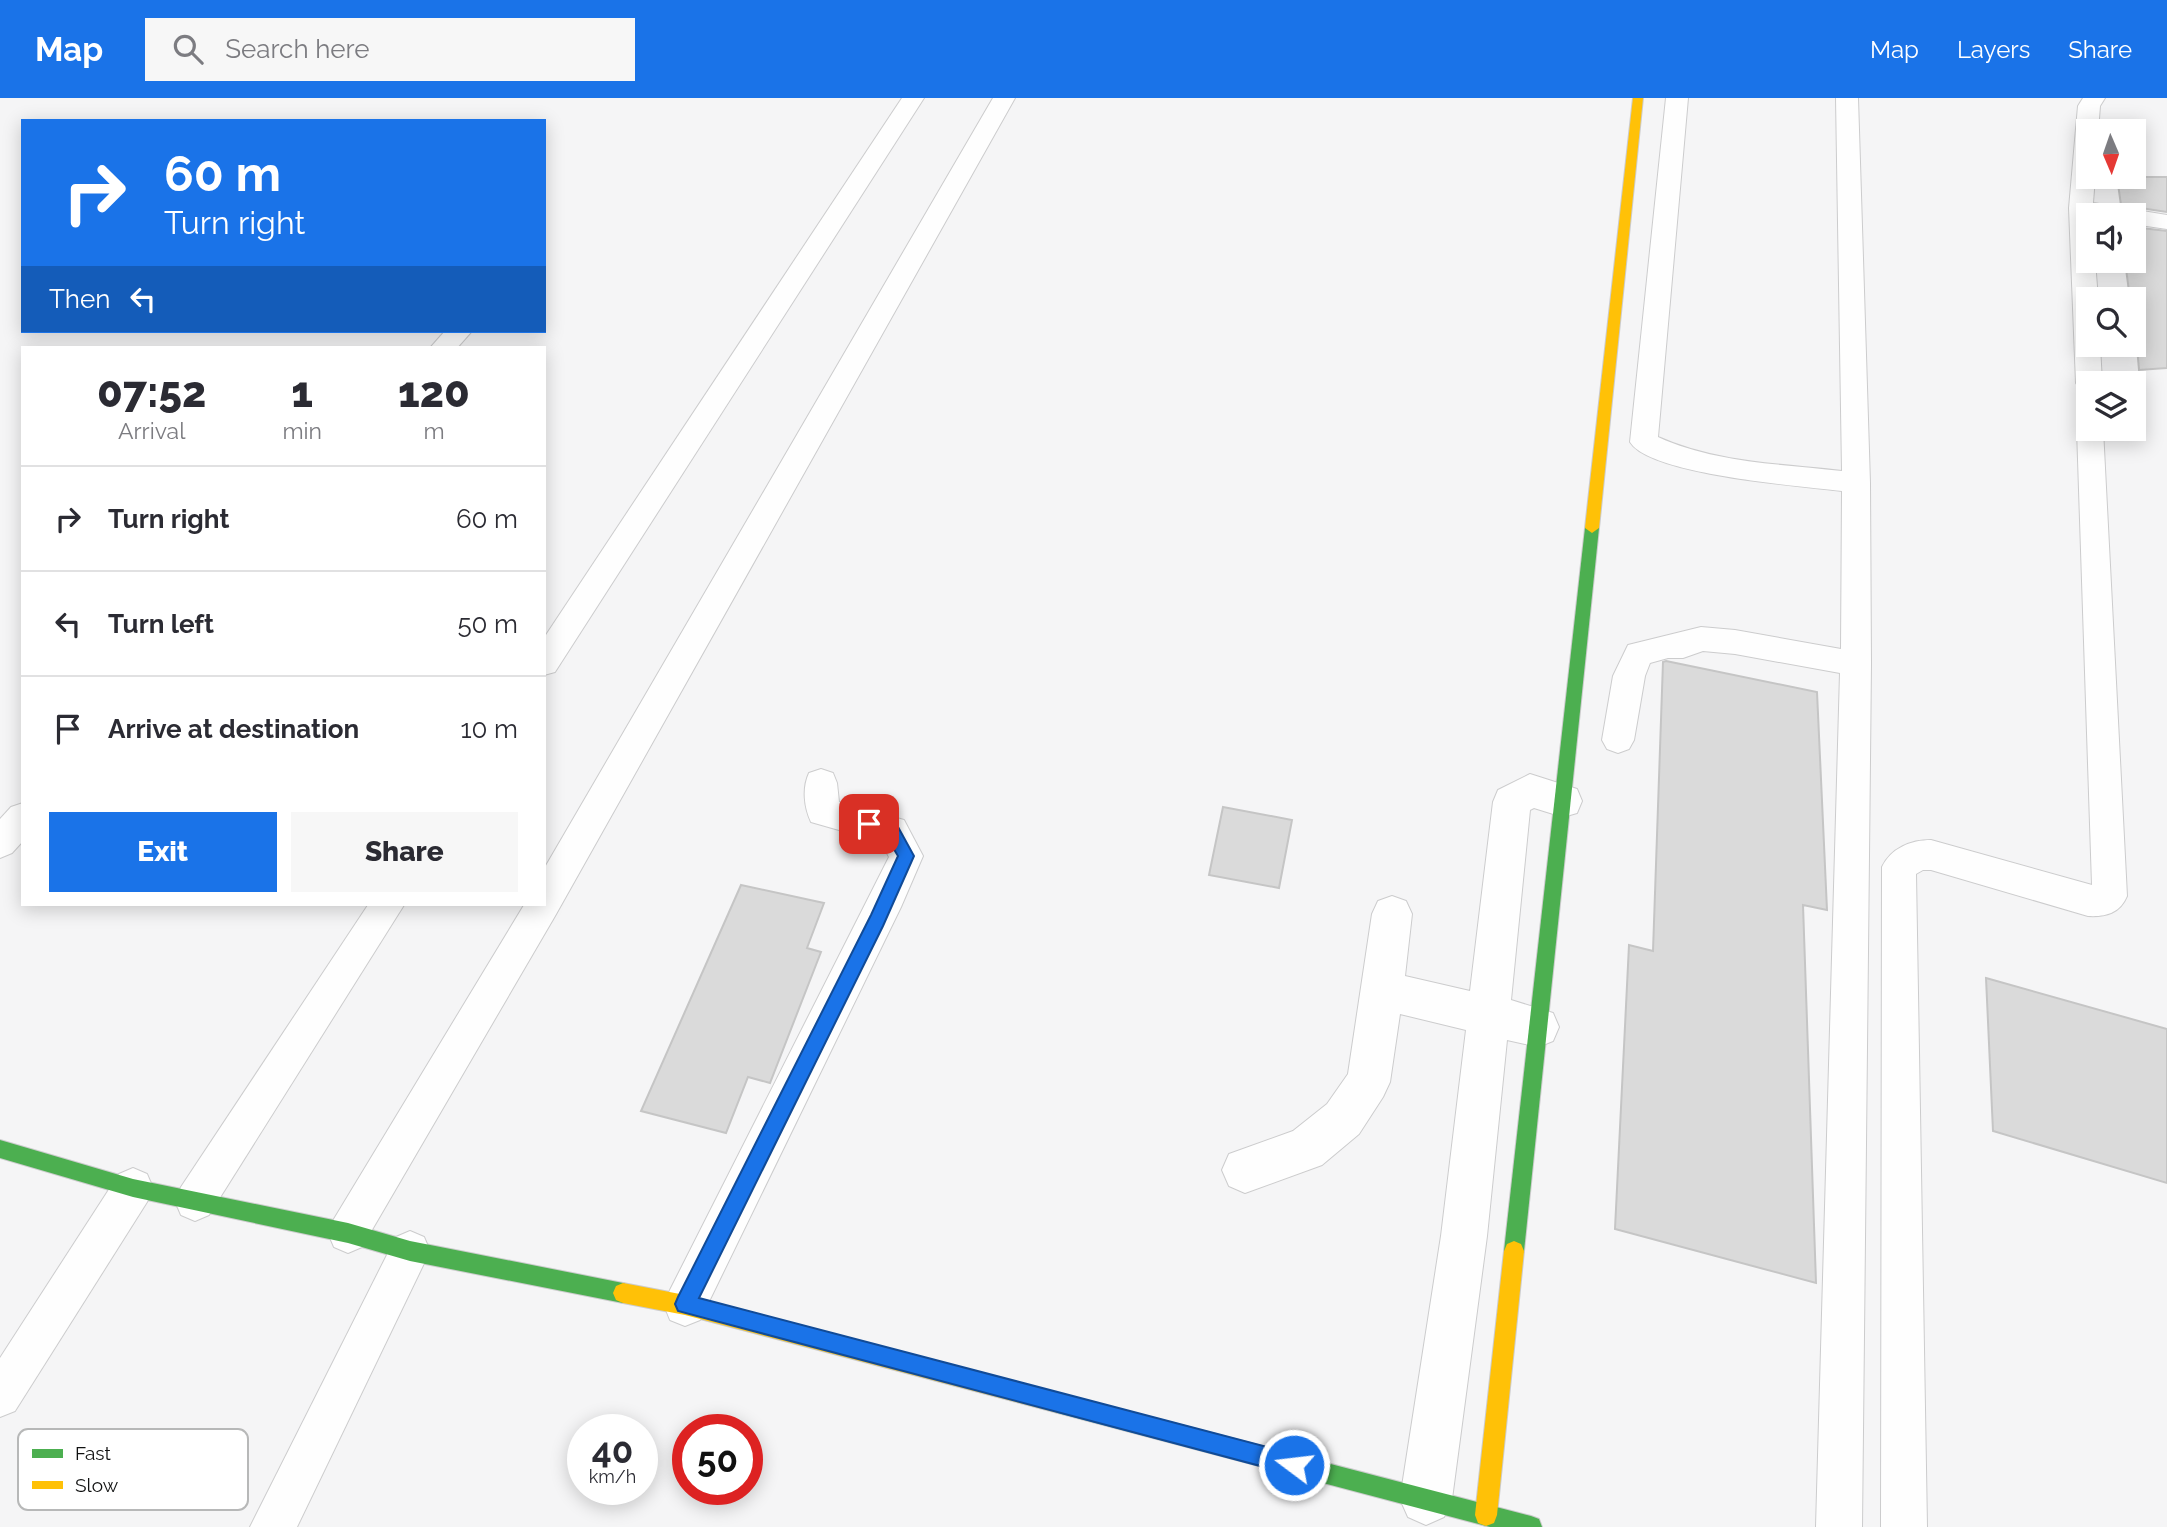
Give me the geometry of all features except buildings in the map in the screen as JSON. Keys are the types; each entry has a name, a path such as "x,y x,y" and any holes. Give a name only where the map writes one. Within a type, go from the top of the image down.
{"street":[{"path":"1486,1515 1638,98"},
{"path":"1426,1499 1464,1236 1512,802 1530,790 1563,801"},
{"path":"1245,1170 1306,1149 1343,1119 1368,1083 1392,914"},
{"path":"1383,990 1538,1027"},
{"path":"0,1149 133,1188 348,1233 410,1251 685,1304 1531,1527"}],"lane":[{"path":"546,660 912,98"},
{"path":"546,900 1004,98"},
{"path":"1677,98 1644,442 1657,450 1724,466 1856,483"},
{"path":"1839,1527 1856,664 1856,483 1847,98"},
{"path":"2081,203 2089,106 2094,98"},
{"path":"2146,219 2167,222"},
{"path":"2084,273 2088,371"},
{"path":"445,346 457,333"},
{"path":"1904,1527 1899,867 1918,855 1931,855 2088,900 2101,901 2109,896 2091,441"},
{"path":"1618,740 1629,676 1639,654 1668,646 1683,646 1701,639 1735,642 1856,664"},
{"path":"685,1304 877,921 906,856 892,830 823,812 821,783"},
{"path":"0,843 21,819"},
{"path":"195,1201 386,906"},
{"path":"348,1233 543,906"},
{"path":"0,1396 133,1188"},
{"path":"273,1527 410,1251"}],"traffic: fast":[{"path":"1514,1251 1592,528"},
{"path":"0,1149 133,1188 348,1233 410,1251 623,1293"},
{"path":"1058,1403 1531,1527"}],"traffic: slow":[{"path":"1592,528 1638,98"},
{"path":"1486,1515 1514,1251"},
{"path":"623,1293 685,1305 1058,1403"}],"route":[{"path":"869,824 892,830 906,856 889,896 685,1304 1294,1465"}]}
